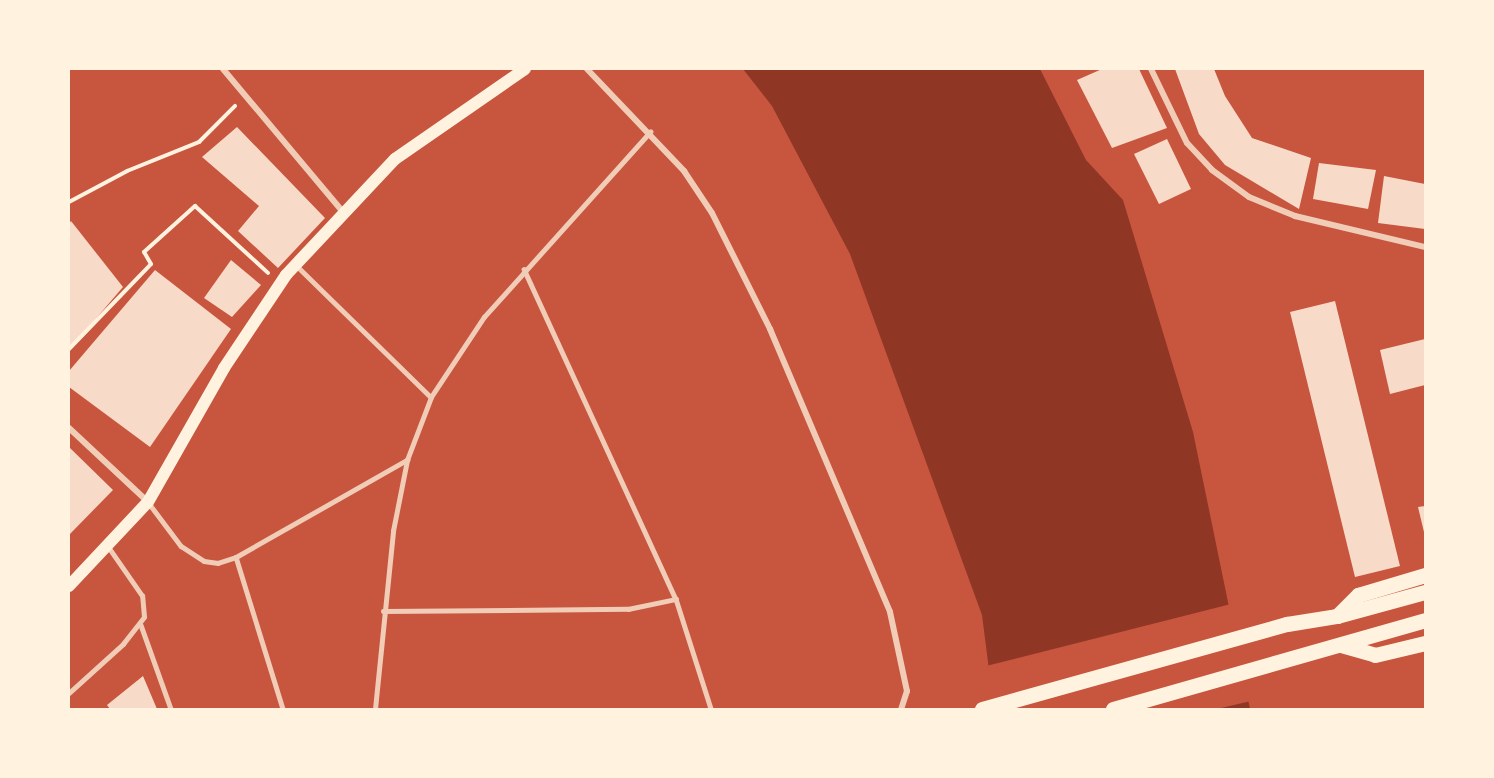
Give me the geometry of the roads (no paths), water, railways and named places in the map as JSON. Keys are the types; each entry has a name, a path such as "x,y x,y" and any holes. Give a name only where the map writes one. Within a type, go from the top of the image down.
{"main road":[{"path":"69,586 148,502 224,368 280,284 296,265 395,159 525,69"},
{"path":"1337,615 1358,595 1425,574"},
{"path":"982,709 1287,624 1377,606 1425,592"},
{"path":"1113,709 1425,620"},
{"path":"1338,645 1374,655 1425,643"}],"street":[{"path":"223,69 344,213"},
{"path":"586,69 650,132 684,171 712,213 770,329 890,612 907,691 901,709"},
{"path":"1151,69 1187,143 1212,170 1249,197 1295,216 1425,246"},
{"path":"69,428 148,502"}],"lane":[{"path":"375,709 383,611 393,531 407,460 431,397 484,317 524,268 650,132"},
{"path":"296,265 431,397"},
{"path":"524,268 676,600 711,709"},
{"path":"148,502 181,546 204,561 218,563 236,557 407,460"},
{"path":"69,693 141,625 144,617 142,596 108,547"},
{"path":"236,557 283,709"},
{"path":"383,611 628,609 676,600"},
{"path":"141,625 171,709"}]}
